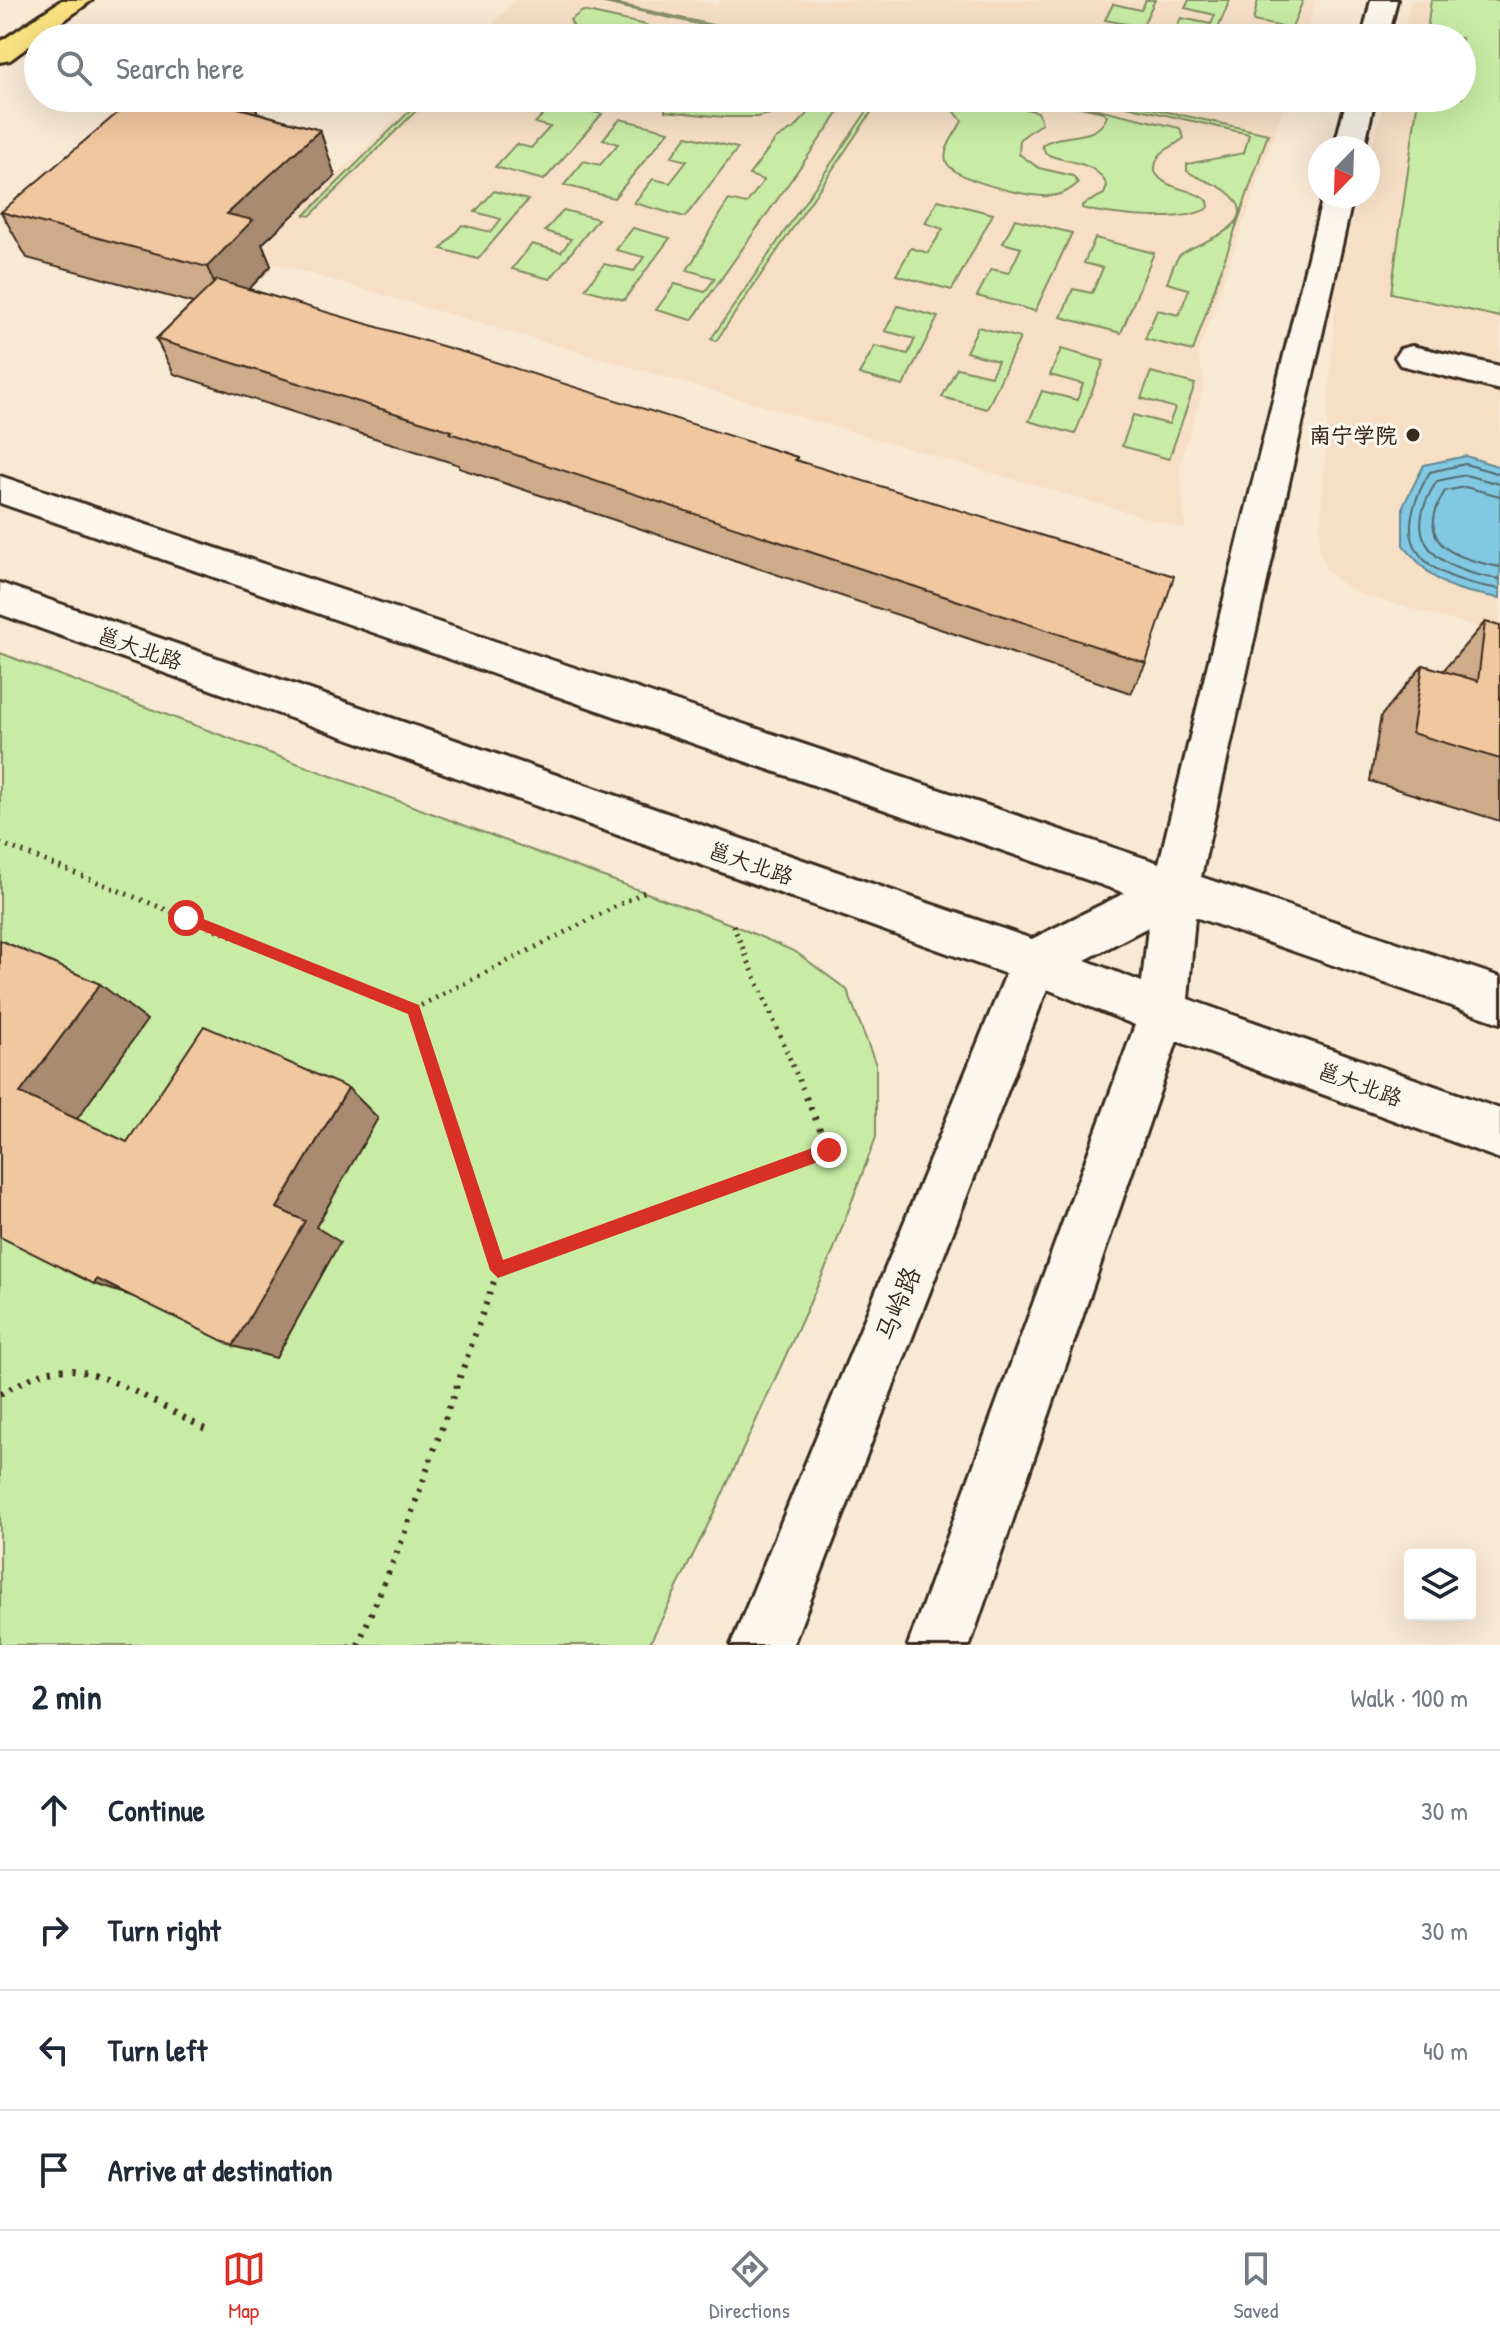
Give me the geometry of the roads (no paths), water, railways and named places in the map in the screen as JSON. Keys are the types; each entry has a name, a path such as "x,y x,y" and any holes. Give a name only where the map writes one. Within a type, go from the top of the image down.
{"main road":[{"path":"44,24 79,0"},
{"path":"0,54 24,38"}],"street":[{"path":"1378,24 1384,0"},
{"path":"1352,136 1358,112"},
{"path":"939,1645 1163,1013 1175,890 1335,208"},
{"path":"1412,357 1500,378"},
{"path":"0,489 1500,1000"},
{"name":"邕大北路","path":"0,598 1034,962 1163,1013 1500,1134"},
{"path":"1034,962 1175,890"},
{"name":"马岭路","path":"762,1645 1034,962"}],"water":[{"path":"1466,456 1500,467 1500,598 1445,584 1425,569 1403,545 1403,506 1424,465"}],"place":[{"name":"南宁学院","path":"1413,435"}]}
